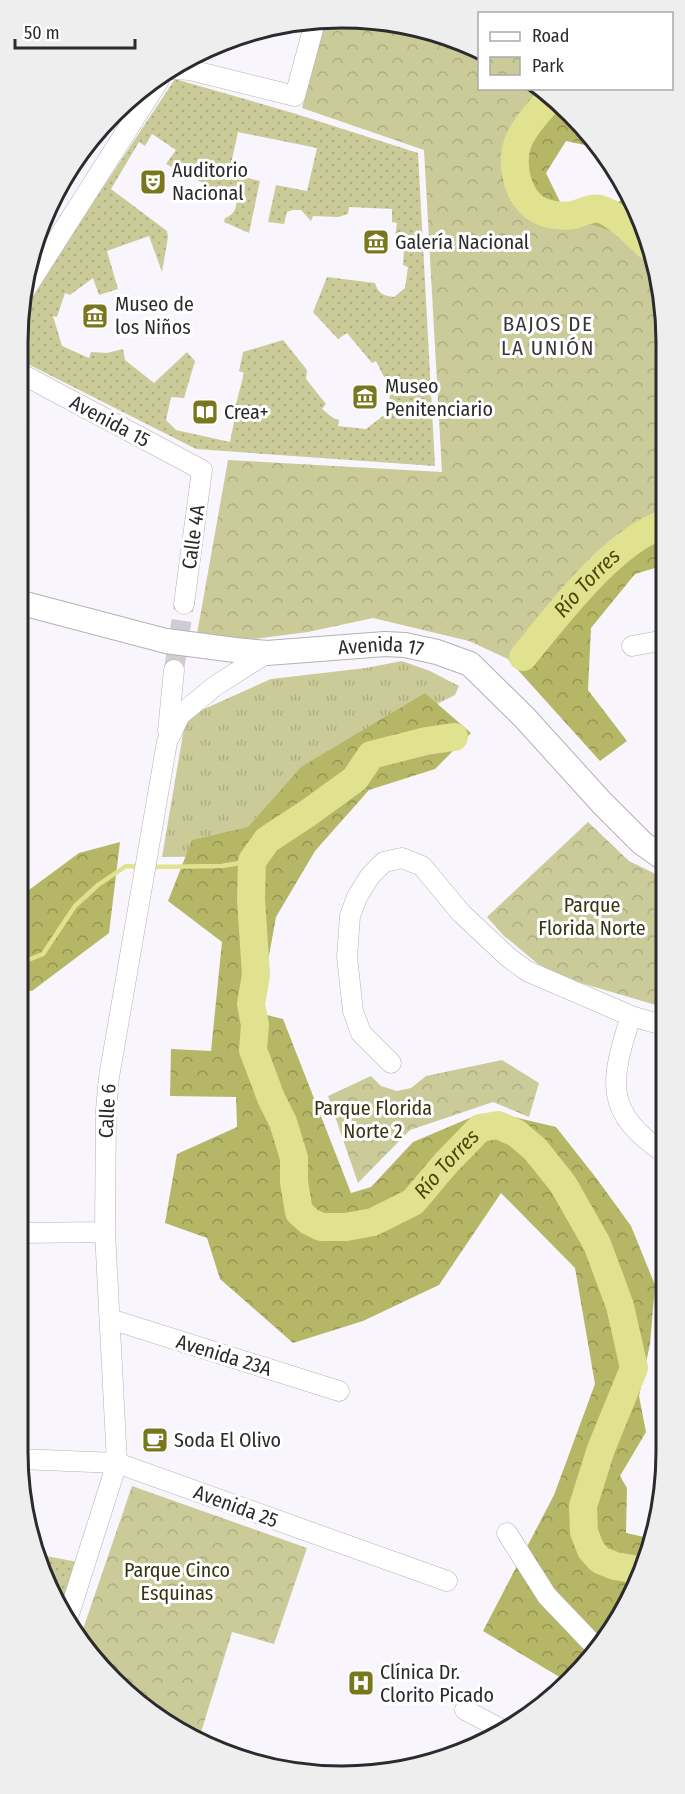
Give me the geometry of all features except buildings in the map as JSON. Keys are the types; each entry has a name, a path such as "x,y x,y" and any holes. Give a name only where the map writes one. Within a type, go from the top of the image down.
{"main road":[{"name":"Avenida 17","path":"28,605 166,640 267,653 385,644 405,645 437,651 470,664 524,717 602,803 642,843 656,853"}],"street":[{"path":"187,71 295,96 313,30"},
{"path":"37,271 150,93"},
{"name":"Avenida 15","path":"28,377 202,470"},
{"name":"Calle 4A","path":"184,604 202,470"},
{"path":"632,646 656,642"},
{"name":"Calle 6","path":"71,1608 117,1463 105,1232 106,1110 109,1077 166,742 180,715 186,709 215,686 267,653"},
{"path":"166,742 174,670"},
{"path":"391,1063 361,1033 353,1011 347,957 350,916 357,897 370,876 384,862 402,858 422,866 461,913 508,957 527,971 631,1016 656,1023"},
{"path":"631,1016 620,1049 615,1088 624,1115 645,1140 656,1147"},
{"path":"28,1233 105,1232"},
{"name":"Avenida 23A","path":"110,1319 339,1391"},
{"name":"Avenida 25","path":"28,1459 117,1463 447,1581"},
{"path":"507,1533 547,1596 592,1643"},
{"path":"465,1710 495,1726"}],"green space":[{"path":"322,29 383,31 424,39 463,52 478,60 478,90 530,90 541,98 508,139 501,179 518,206 536,221 594,225 627,237 647,264 654,300 656,340 656,518 630,526 576,578 508,659 469,641 373,618 308,632 254,639 197,634 228,460 442,472 424,150 302,108"},
{"path":"175,79 293,113 418,153 435,466 196,449 28,364 33,294","holes":["238,132 317,148 307,191 276,185 268,222 284,224 287,212 293,210 301,210 311,221 313,216 338,217 348,214 349,207 392,209 392,222 397,223 395,237 401,238 399,251 404,252 403,265 408,267 405,288 394,297 390,297 379,292 375,283 327,277 313,312 338,339 347,333 372,363 376,361 385,379 391,380 388,412 366,429 338,426 339,420 322,409 326,404 306,379 307,370 283,340 243,352 239,371 244,373 233,416 235,417 230,442 176,430 166,420 171,397 184,398 195,361 187,352 154,383 125,360 123,349 107,353 91,352 89,358 62,346 53,316 57,317 65,293 70,295 93,278 99,295 118,289 107,251 149,236 162,272 167,231 111,189 139,142 145,146 152,134 176,150 166,164 205,184 209,193 216,188 231,189 236,206 224,222 249,233 260,181 229,173"]},
{"path":"535,94 565,120 588,146 566,141 546,173 564,210 581,221 622,200 633,222 646,261 654,302 656,348 473,255 508,117"},
{"path":"656,518 656,568 635,574 591,628 588,690 627,741 600,761 508,659 576,578 630,526"},
{"path":"402,661 430,671 459,686 455,695 353,746 241,856 162,857 185,722 195,713 271,679 366,668"},
{"path":"425,693 471,733 435,769 369,790 315,851 276,917 268,961 261,972 259,1013 283,1019 351,1193 371,1187 413,1142 479,1114 514,1117 556,1127 631,1226 655,1285 650,1344 639,1396 646,1432 620,1476 627,1488 626,1533 645,1537 633,1572 604,1626 579,1659 561,1678 483,1631 554,1495 595,1384 575,1268 501,1193 439,1285 363,1321 293,1343 220,1279 207,1238 165,1223 177,1154 237,1127 236,1097 170,1096 171,1049 211,1051 222,942 168,901 192,840 248,827 301,767"},
{"name":"Parque Florida Norte","path":"588,822 629,861 656,874 656,1005 564,978 538,964 502,934 487,917"},
{"path":"120,842 109,933 32,991 28,990 28,891 79,853"},
{"name":"Parque Florida Norte 2","path":"502,1060 539,1083 529,1117 493,1102 410,1130 358,1183 328,1096 371,1076 381,1086 397,1091 411,1088 426,1076"},
{"name":"Parque Cinco Esquinas","path":"132,1486 307,1548 274,1644 232,1632 201,1732 168,1713 135,1688 106,1659 83,1629"},
{"path":"46,1556 78,1562 66,1599"}],"waterway":[{"name":"Río Torres","path":"546,103 528,124 517,145 515,169 522,193 529,203 552,215 573,215 593,209 606,211 638,237"},
{"name":"Río Torres","path":"523,657 569,601 606,562 645,533 656,528"},
{"name":"Río Torres","path":"454,737 426,741 371,755 355,779 267,840 252,861 251,899 256,975 251,1004 255,1025 253,1050 271,1098 283,1122 294,1158 294,1182 299,1212 309,1221 321,1227 346,1227 373,1222 413,1202 480,1128 498,1125 516,1133 535,1149 563,1184 597,1244 620,1306 634,1368 601,1449 583,1506 584,1532 591,1550 600,1560 615,1566 634,1569"},
{"path":"150,867 222,866 252,861"},
{"path":"28,960 43,954 75,906 98,885 126,866 142,867"}],"tunnel":[{"path":"174,670 184,604"}],"place":[{"name":"Auditorio Nacional","path":"153,182"},
{"name":"Galería Nacional","path":"376,242"},
{"name":"Museo de los Niños","path":"95,316"},
{"name":"Museo Penitenciario","path":"365,397"},
{"name":"Crea+","path":"205,412"},
{"name":"Soda El Olivo","path":"155,1440"},
{"name":"Clínica Dr. Clorito Picado","path":"361,1683"}],"district":[{"name":"BAJOS DE LA UNIÓN","path":"548,336"}]}
